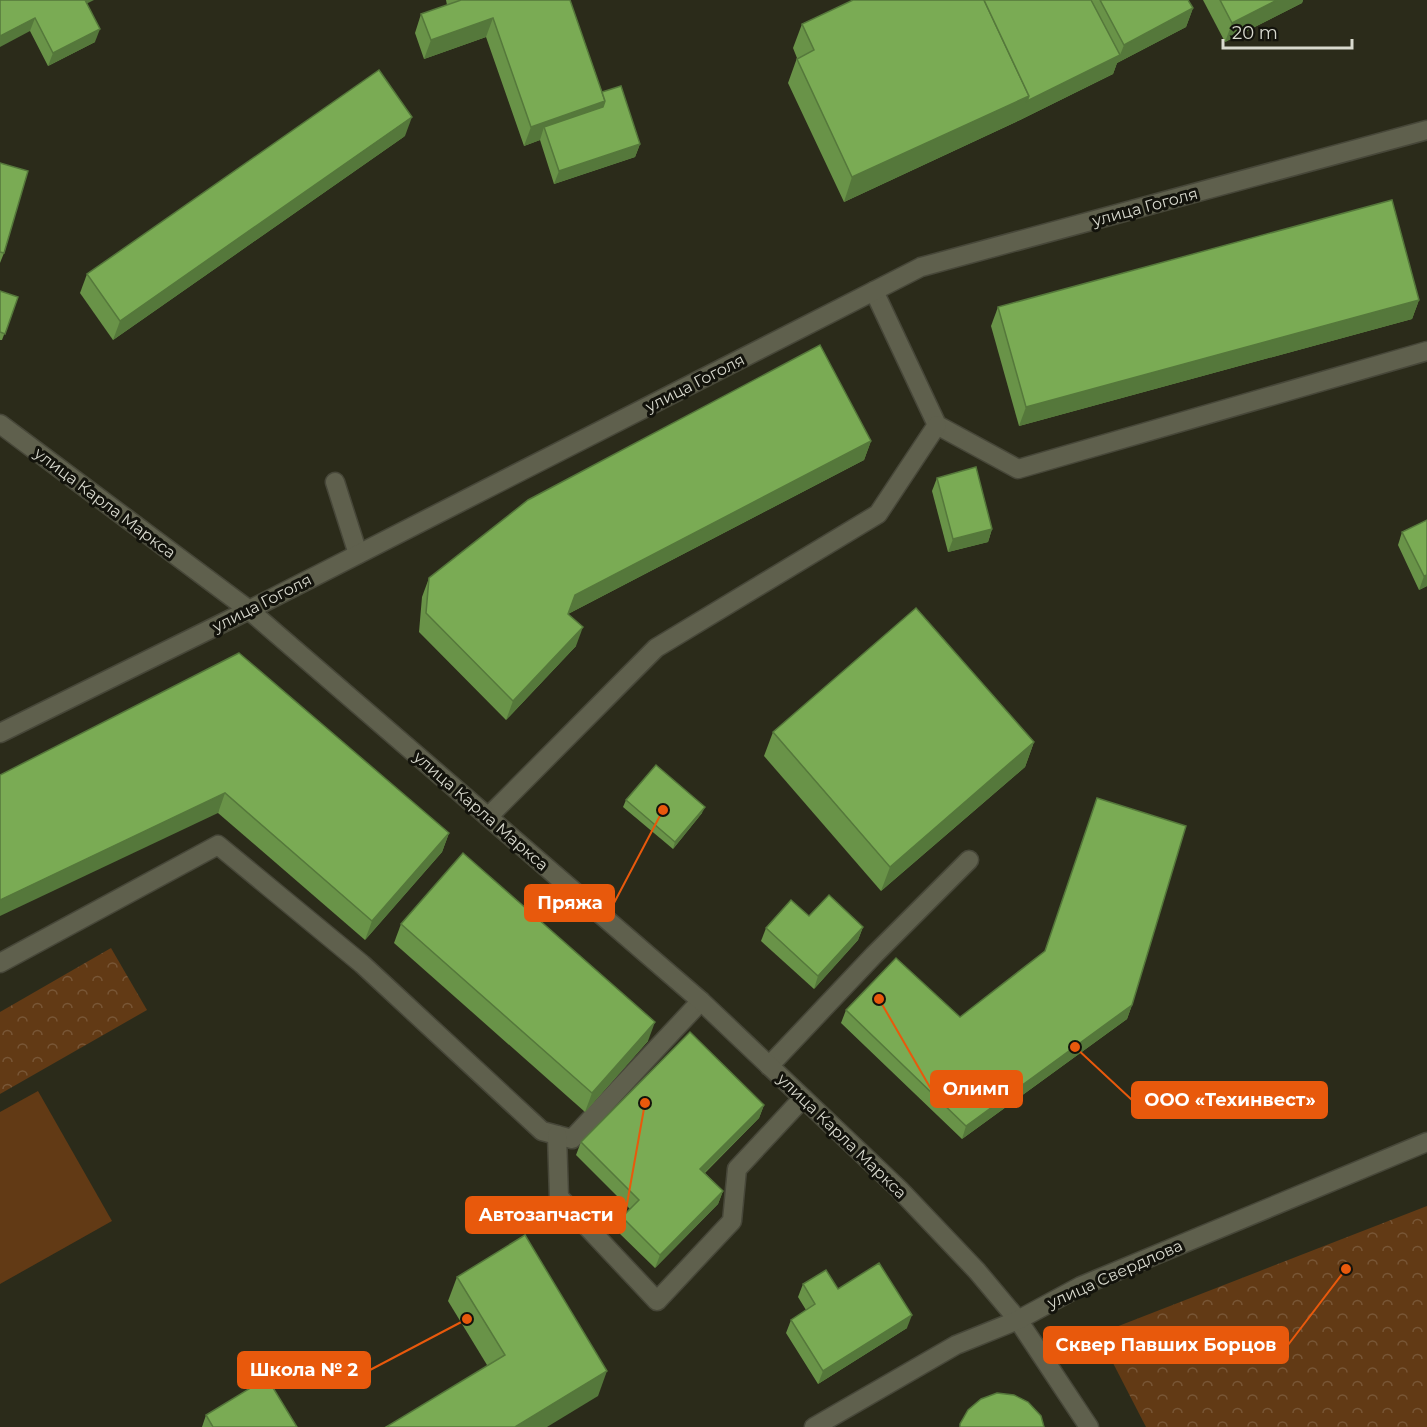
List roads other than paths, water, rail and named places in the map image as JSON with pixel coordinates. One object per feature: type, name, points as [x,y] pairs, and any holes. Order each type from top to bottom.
[{"type":"street","name":"улица Гоголя","points":[[0,733],[249,610],[921,267],[1427,130]]},
{"type":"street","points":[[874,291],[937,425],[1018,469],[1427,351]]},
{"type":"street","name":"улица Карла Маркса","points":[[0,424],[249,610],[701,1001],[899,1189],[977,1271],[1018,1320],[1089,1427]]},
{"type":"street","points":[[488,818],[656,648],[878,514],[937,425]]},
{"type":"street","points":[[335,482],[358,554]]},
{"type":"street","points":[[0,963],[218,845],[362,964],[542,1131],[572,1139],[701,1001]]},
{"type":"street","points":[[770,1066],[874,955],[969,860]]},
{"type":"street","points":[[557,1135],[559,1197],[657,1301],[732,1221],[737,1169],[803,1098]]},
{"type":"street","name":"улица Свердлова","points":[[814,1427],[956,1345],[1018,1320],[1081,1286],[1427,1142]]},
{"type":"place","name":"Пряжа","points":[[663,810]]},
{"type":"place","name":"Олимп","points":[[879,999]]},
{"type":"place","name":"ООО «Техинвест»","points":[[1075,1047]]},
{"type":"place","name":"Автозапчасти","points":[[645,1103]]},
{"type":"place","name":"Сквер Павших Борцов","points":[[1346,1269]]},
{"type":"place","name":"Школа № 2","points":[[467,1319]]}]
